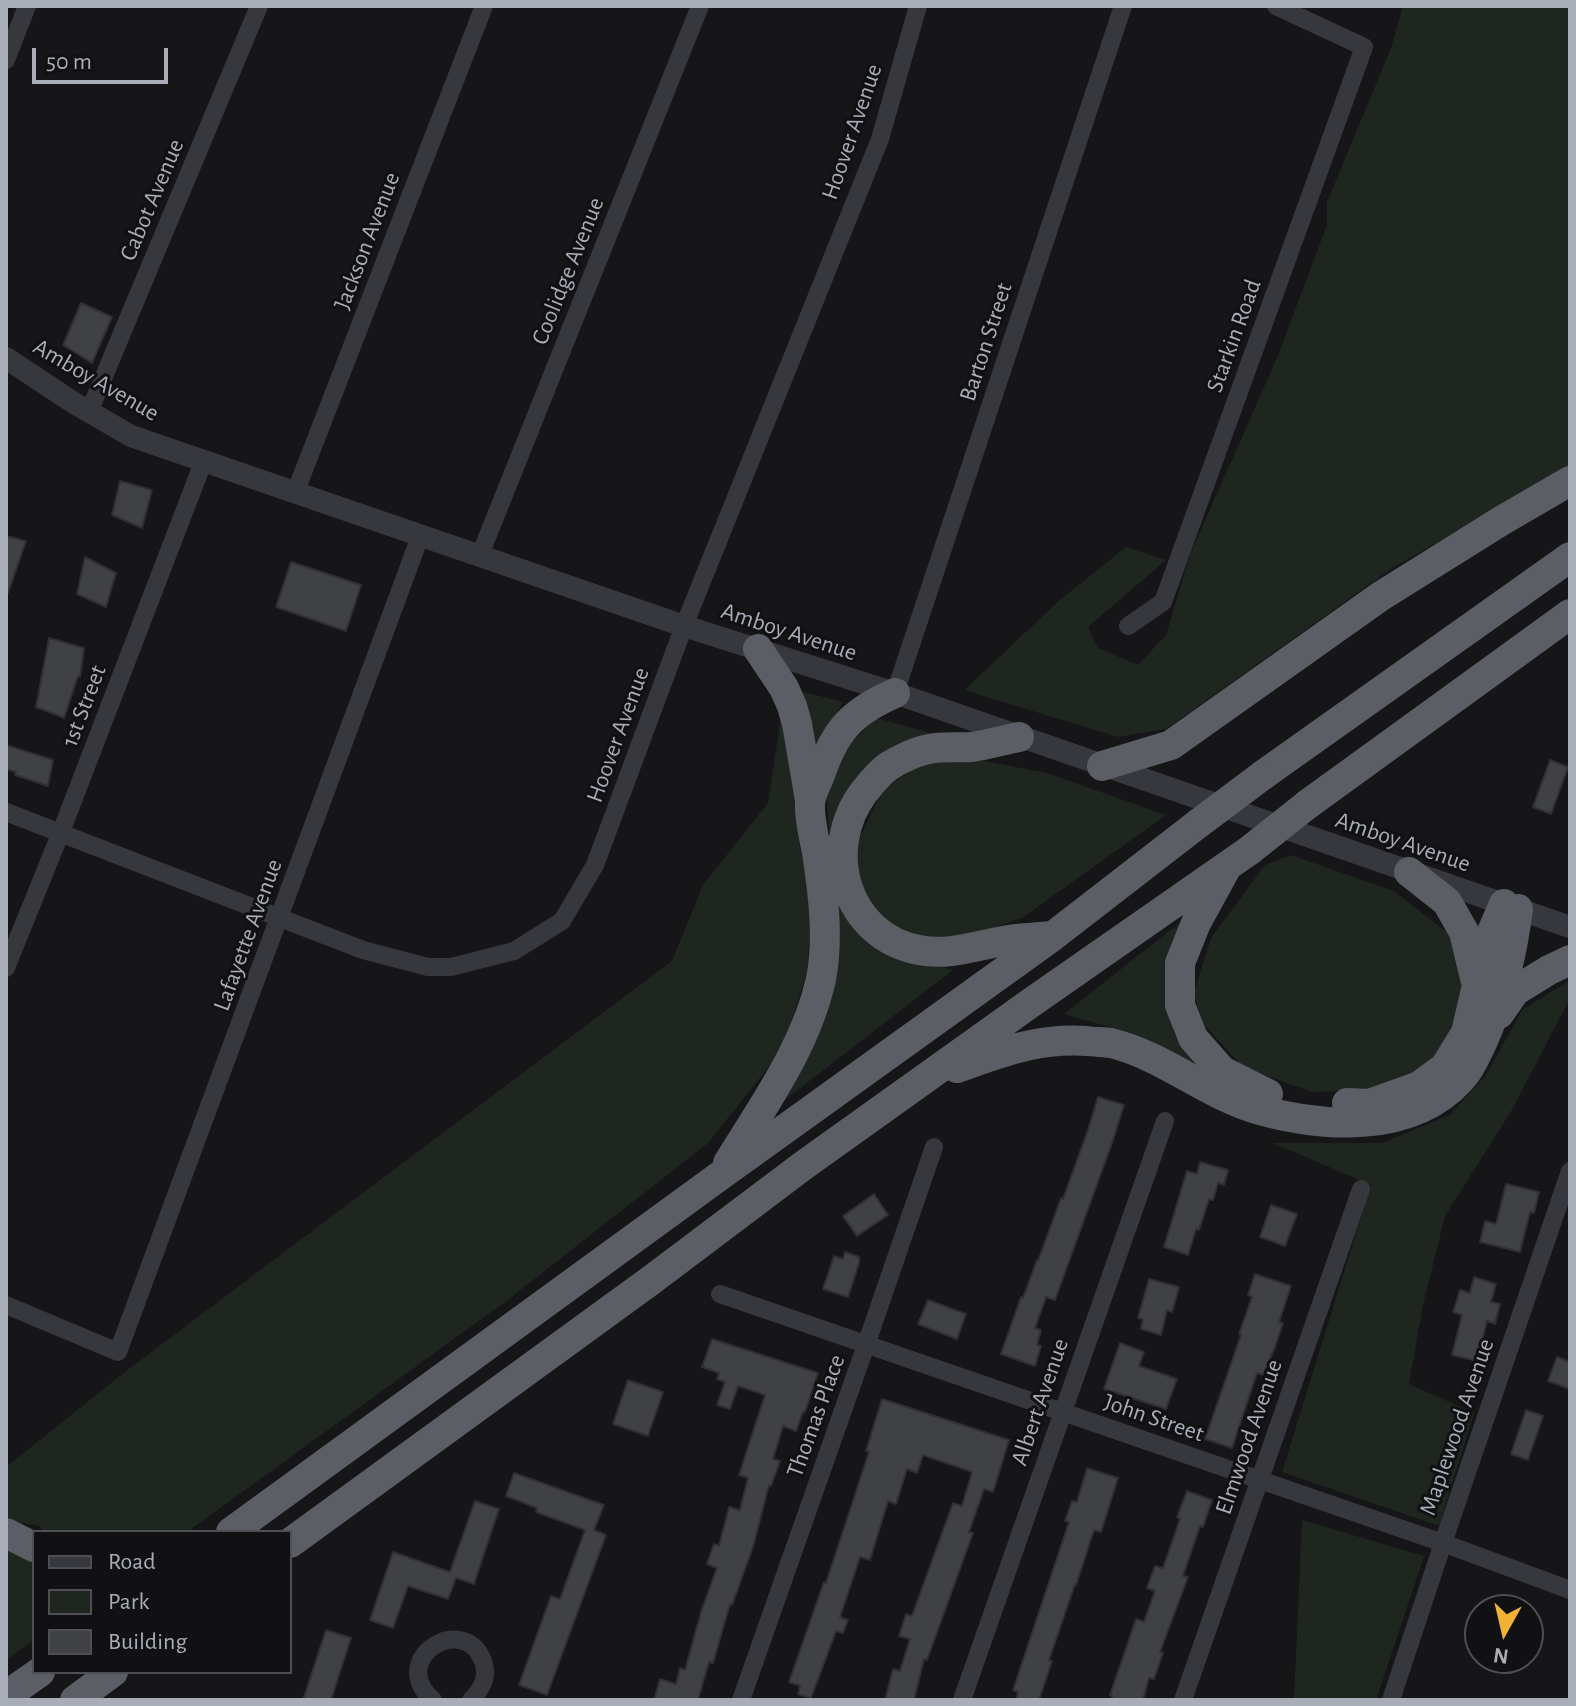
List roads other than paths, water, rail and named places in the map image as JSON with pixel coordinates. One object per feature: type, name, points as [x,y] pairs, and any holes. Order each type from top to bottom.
[{"type":"highway","points":[[1102,766],[1171,745],[1381,596],[1570,481]]},
{"type":"highway","points":[[234,1530],[1053,936],[1263,775],[1570,557]]},
{"type":"highway","points":[[292,1542],[804,1165],[1240,856],[1570,614]]},
{"type":"highway","points":[[721,1175],[786,1069],[803,1035],[821,976],[825,934],[822,887],[797,724],[784,688],[758,649]]},
{"type":"highway","points":[[810,803],[826,756],[847,723],[870,704],[895,693]]},
{"type":"highway","points":[[1019,737],[974,747],[928,749],[889,766],[858,800],[850,819],[844,839],[844,875],[860,915],[882,936],[920,951],[956,952],[1005,940],[1053,936]]},
{"type":"highway","points":[[1240,856],[1196,923],[1180,963],[1180,1005],[1193,1038],[1222,1071],[1266,1093],[1323,1102],[1369,1104],[1419,1086],[1445,1067],[1466,1033],[1486,946],[1511,907]]},
{"type":"highway","points":[[1409,872],[1447,902],[1464,932],[1477,990]]},
{"type":"highway","points":[[925,1079],[1019,1046],[1063,1040],[1109,1043],[1148,1056],[1214,1091],[1259,1110],[1354,1123],[1397,1118],[1429,1105],[1461,1080],[1476,1057],[1510,959],[1511,907]]},
{"type":"highway","points":[[1488,1029],[1515,991],[1570,960]]},
{"type":"highway","points":[[6,1533],[32,1546]]},
{"type":"highway","points":[[6,1696],[35,1674]]},
{"type":"highway","points":[[75,1700],[110,1674]]},
{"type":"street","points":[[6,60],[27,6]]},
{"type":"street","name":"Cabot Avenue","points":[[89,412],[259,6]]},
{"type":"street","name":"Jackson Avenue","points":[[295,493],[484,6]]},
{"type":"street","name":"Coolidge Avenue","points":[[480,555],[700,6]]},
{"type":"street","name":"Hoover Avenue","points":[[6,812],[363,950],[428,967],[451,967],[514,951],[562,921],[595,865],[684,626],[880,139],[918,6]]},
{"type":"street","name":"Barton Street","points":[[895,693],[1123,6]]},
{"type":"street","name":"Starkin Road","points":[[1128,626],[1163,602],[1364,47],[1276,6]]},
{"type":"street","name":"Amboy Avenue","points":[[7,364],[131,436],[684,626],[895,693],[1570,927]]},
{"type":"street","name":"1st Street","points":[[6,968],[204,460]]},
{"type":"street","name":"Lafayette Avenue","points":[[6,1305],[118,1352],[421,534]]},
{"type":"street","name":"Albert Avenue","points":[[962,1700],[1165,1121]]},
{"type":"street","name":"Thomas Place","points":[[741,1700],[934,1147]]},
{"type":"street","name":"Maplewood Avenue","points":[[1391,1700],[1570,1171]]},
{"type":"street","name":"Elmwood Avenue","points":[[1183,1700],[1361,1189]]},
{"type":"street","name":"John Street","points":[[720,1294],[1443,1543],[1570,1590]]},
{"type":"street","points":[[433,1700],[419,1681],[423,1656],[443,1640],[457,1640],[469,1644],[479,1653],[484,1664],[482,1687],[471,1700]]}]
